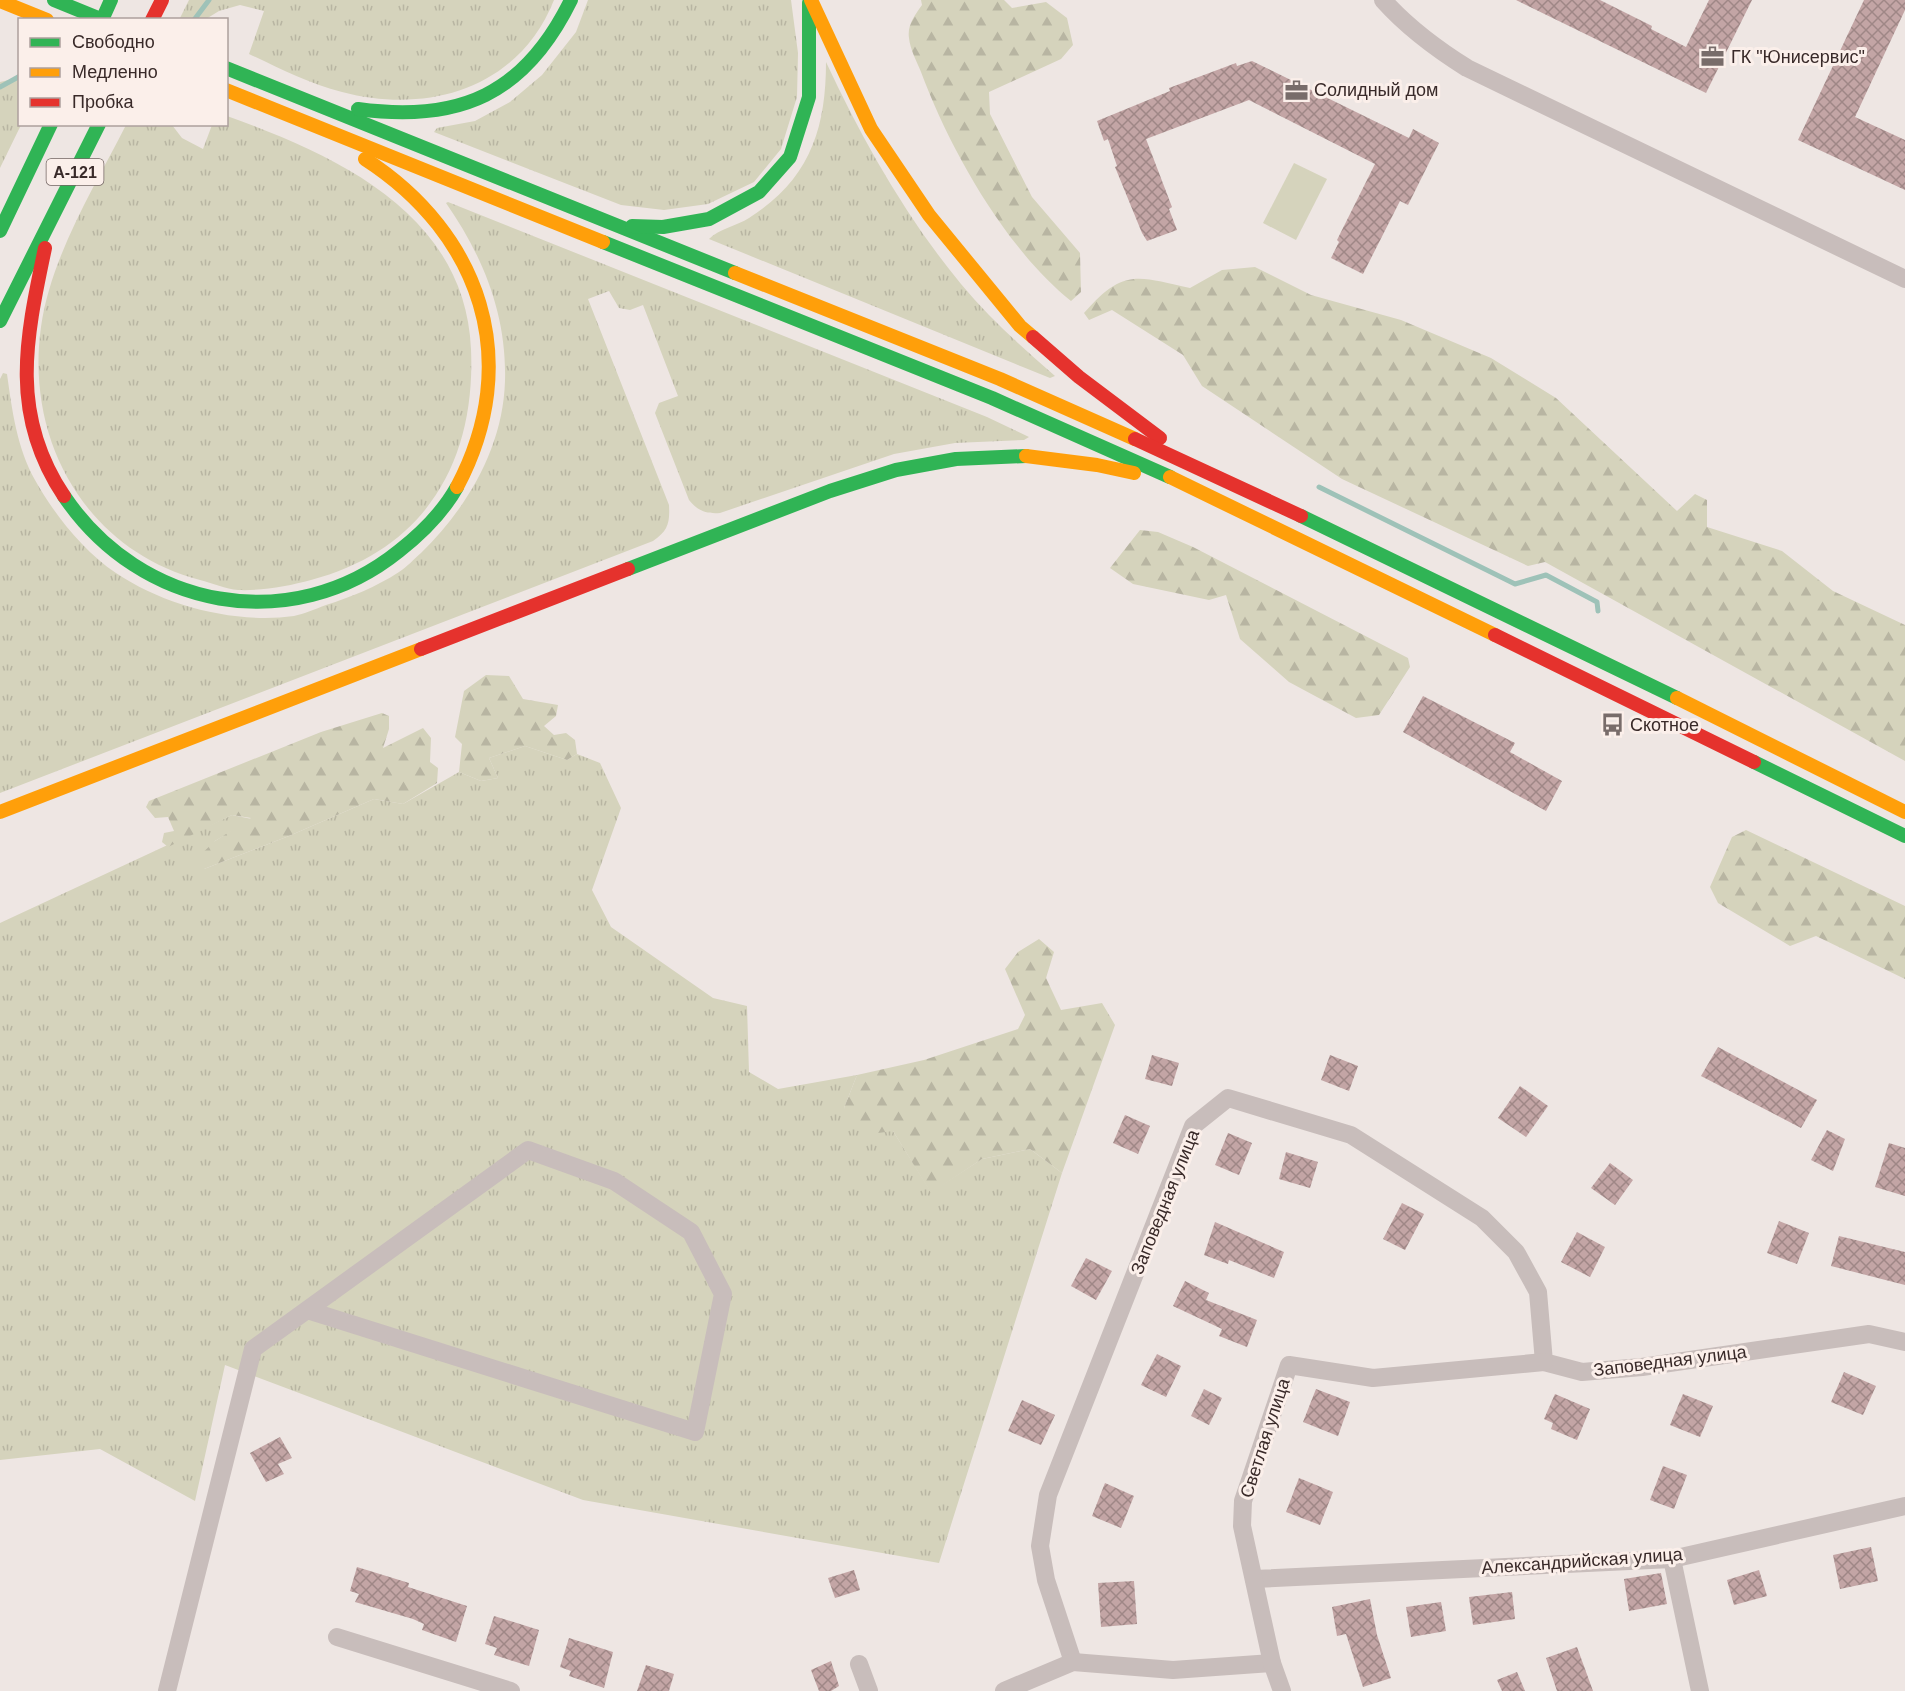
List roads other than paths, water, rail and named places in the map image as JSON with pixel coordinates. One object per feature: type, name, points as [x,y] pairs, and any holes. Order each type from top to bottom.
[{"type":"main road","points":[[54,0],[97,18]]},
{"type":"main road","points":[[103,18],[111,0]]},
{"type":"main road","points":[[153,18],[162,0]]},
{"type":"main road","points":[[294,95],[387,116],[440,112],[490,94],[530,66],[562,23],[571,0]]},
{"type":"main road","points":[[618,225],[663,226],[709,219],[759,192],[790,158],[809,97],[810,0]]},
{"type":"main road","points":[[810,0],[872,129],[929,214],[1020,326],[1079,377],[1196,465]]},
{"type":"main road","points":[[0,1],[42,18]]},
{"type":"main road","points":[[232,70],[1000,380],[1196,465],[1592,656],[1905,812]]},
{"type":"main road","points":[[228,91],[992,398],[1192,487],[1905,836]]},
{"type":"main road","points":[[51,220],[29,325],[25,373],[31,424],[48,471],[80,519],[124,560],[176,588],[237,602],[290,601],[347,584],[393,560],[431,524],[460,483],[480,432],[488,382],[485,326],[474,283],[457,248],[429,210],[394,176],[286,114]]},
{"type":"main road","name":"А-121","points":[[0,231],[50,126]]},
{"type":"main road","name":"А-121","points":[[0,321],[98,126]]},
{"type":"main road","points":[[0,215],[14,202]]},
{"type":"main road","points":[[0,812],[830,491],[896,471],[956,459],[1026,456],[1097,465],[1192,487]]},
{"type":"street","points":[[1383,0],[1434,48],[1482,75],[1905,279]]},
{"type":"street","name":"Заповедная улица","points":[[1073,1662],[1046,1580],[1040,1546],[1048,1495],[1193,1126],[1228,1098],[1351,1135],[1482,1218],[1516,1252],[1538,1292],[1544,1362],[1582,1372],[1642,1367],[1869,1334],[1905,1342]]},
{"type":"street","points":[[166,1691],[253,1349],[528,1150],[614,1181],[691,1232],[723,1294],[695,1432],[307,1310]]},
{"type":"street","name":"Светлая улица","points":[[1282,1691],[1272,1664],[1242,1526],[1243,1501],[1289,1365],[1373,1378],[1544,1362]]},
{"type":"street","name":"Александрийская улица","points":[[1254,1579],[1672,1559],[1905,1506]]},
{"type":"street","points":[[1672,1559],[1694,1689]]},
{"type":"street","points":[[337,1637],[511,1691]]},
{"type":"street","points":[[1004,1691],[1073,1662],[1173,1671],[1272,1664]]},
{"type":"street","points":[[860,1664],[869,1691]]},
{"type":"waterway","points":[[196,18],[209,0]]},
{"type":"waterway","points":[[0,87],[18,77]]},
{"type":"waterway","points":[[1319,487],[1515,584],[1546,575],[1597,602],[1598,611]]},
{"type":"place","name":"ГК \"Юнисервис\"","points":[[1713,57]]},
{"type":"place","name":"Солидный дом","points":[[1296,90]]},
{"type":"place","name":"Скотное","points":[[1612,725]]}]
